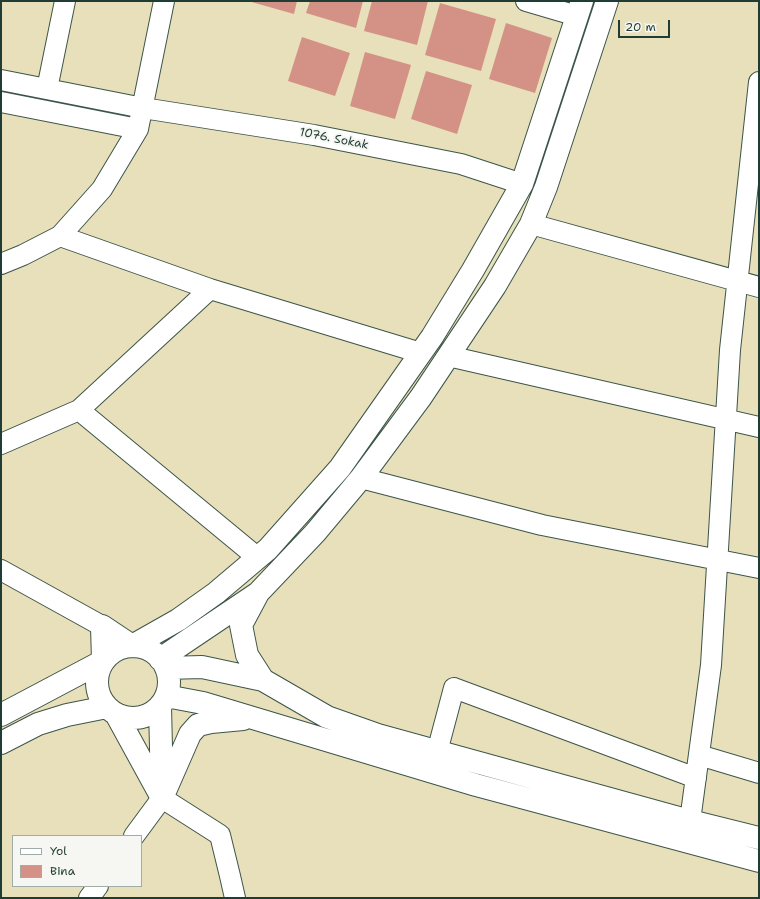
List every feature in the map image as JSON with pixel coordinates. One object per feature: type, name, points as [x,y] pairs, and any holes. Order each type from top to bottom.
[{"type":"main road","points":[[163,663],[258,593],[315,533],[361,478],[421,397],[495,286],[531,224],[546,187],[607,1]]},
{"type":"main road","points":[[132,646],[178,620],[216,593],[258,558],[268,549],[340,468],[432,337],[473,270],[522,184],[580,9]]},
{"type":"main road","points":[[258,593],[241,625],[247,655],[263,680]]},
{"type":"main road","points":[[102,626],[132,646]]},
{"type":"main road","points":[[102,626],[103,661],[98,672],[97,685],[100,697],[112,711],[162,798]]},
{"type":"main road","points":[[1,715],[103,661],[111,653],[121,648],[132,646],[143,647],[152,652],[163,663],[169,677],[169,687],[163,701],[151,714],[140,718],[128,718],[112,711],[67,714],[38,724],[1,743]]},
{"type":"main road","points":[[163,663],[202,667],[263,680],[326,717],[378,736],[690,821],[759,838]]},
{"type":"main road","points":[[163,701],[203,703],[476,785],[759,861]]},
{"type":"main road","points":[[162,798],[163,701]]},
{"type":"main road","points":[[162,798],[190,734],[198,725],[211,722],[252,718]]},
{"type":"street","points":[[47,89],[64,1]]},
{"type":"street","points":[[1,264],[23,255],[60,236],[102,189],[138,129],[164,1]]},
{"type":"street","points":[[526,1],[580,9]]},
{"type":"street","name":"1076. Sokak","points":[[1,80],[143,108],[329,138],[461,164],[522,184]]},
{"type":"street","points":[[690,821],[711,665],[730,350],[738,281],[754,184],[759,82]]},
{"type":"street","points":[[1,102],[138,129]]},
{"type":"street","points":[[531,224],[759,287]]},
{"type":"street","points":[[60,236],[210,289],[420,353]]},
{"type":"street","points":[[1,252],[23,255]]},
{"type":"street","points":[[1,444],[79,410],[210,289]]},
{"type":"street","points":[[448,356],[759,427]]},
{"type":"street","points":[[79,410],[258,558]]},
{"type":"street","points":[[361,478],[542,525],[759,568]]},
{"type":"street","points":[[1,570],[102,626]]},
{"type":"street","points":[[438,752],[454,688],[696,778]]},
{"type":"street","points":[[699,755],[759,773]]},
{"type":"street","points":[[135,835],[162,798],[220,835],[234,898]]},
{"type":"street","points":[[89,898],[97,887]]},
{"type":"building","points":[[248,1],[297,1],[294,14]]},
{"type":"building","points":[[310,1],[363,1],[356,28],[306,13]]},
{"type":"building","points":[[372,1],[428,1],[417,45],[364,31]]},
{"type":"building","points":[[440,3],[496,19],[481,71],[425,55]]},
{"type":"building","points":[[506,23],[552,38],[535,93],[489,79]]},
{"type":"building","points":[[302,37],[350,53],[335,96],[288,81]]},
{"type":"building","points":[[365,52],[411,65],[395,119],[350,106]]},
{"type":"building","points":[[426,71],[472,85],[457,134],[411,119]]}]
